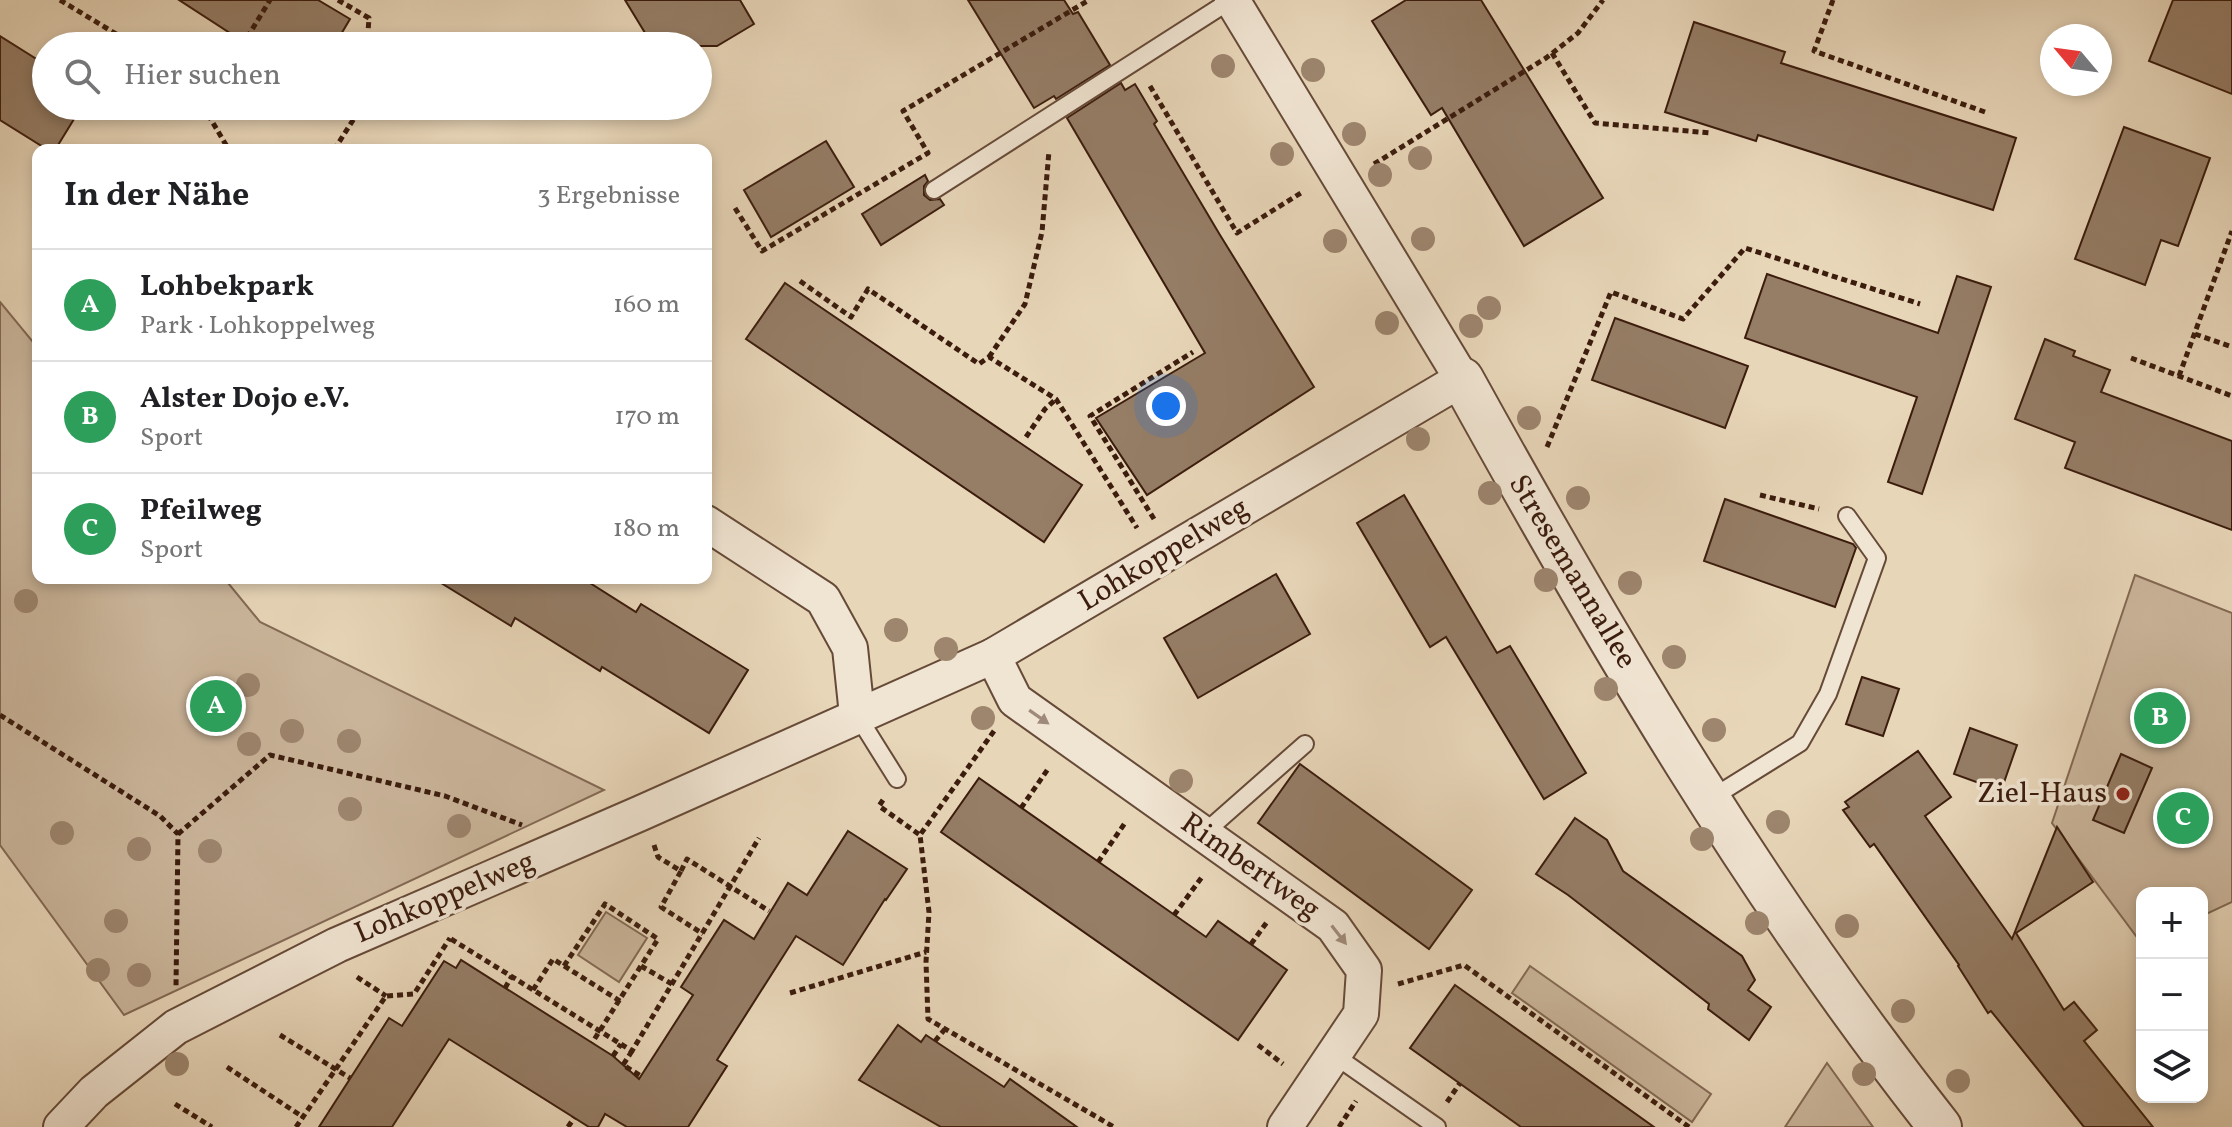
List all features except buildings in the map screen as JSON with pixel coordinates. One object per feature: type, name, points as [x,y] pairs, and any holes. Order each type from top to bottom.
[{"type":"street","name":"Stresemannallee","points":[[1232,0],[1462,379],[1516,478],[1707,800],[1835,989],[1940,1127]]},
{"type":"street","name":"Lohkoppelweg","points":[[61,1127],[94,1092],[176,1027],[337,945],[993,656],[1462,379]]},
{"type":"street","points":[[712,527],[823,599],[850,648],[857,715]]},
{"type":"street","name":"Rimbertweg","points":[[993,656],[1015,700],[1333,926],[1364,970],[1363,993]]},
{"type":"street","points":[[1285,1127],[1361,1014],[1363,993]]},
{"type":"lane","points":[[934,190],[1232,0]]},
{"type":"lane","points":[[1707,800],[1800,743],[1828,694],[1877,558],[1847,516]]},
{"type":"lane","points":[[857,715],[897,779]]},
{"type":"lane","points":[[1213,841],[1305,744]]},
{"type":"lane","points":[[1334,1055],[1437,1127]]},
{"type":"path","points":[[60,0],[113,32]]},
{"type":"path","points":[[251,32],[270,0]]},
{"type":"path","points":[[338,0],[369,18],[368,32]]},
{"type":"path","points":[[735,208],[762,251],[928,153],[903,111],[1089,0]]},
{"type":"path","points":[[1135,61],[1237,233],[1526,72],[1578,33],[1603,0]]},
{"type":"path","points":[[1833,0],[1814,51],[1985,112]]},
{"type":"path","points":[[1552,53],[1595,123],[1711,133]]},
{"type":"path","points":[[212,120],[226,144]]},
{"type":"path","points":[[338,144],[353,120]]},
{"type":"path","points":[[800,281],[851,317],[868,289],[979,364],[989,357],[1025,304],[1042,232],[1049,148],[1041,122]]},
{"type":"path","points":[[2179,376],[2232,231]]},
{"type":"path","points":[[1516,478],[1540,462],[1611,292],[1683,319],[1745,248],[1920,304]]},
{"type":"path","points":[[2195,334],[2232,347]]},
{"type":"path","points":[[1165,555],[1090,416],[1193,352]]},
{"type":"path","points":[[989,357],[1056,399],[1165,555]]},
{"type":"path","points":[[2131,358],[2232,396]]},
{"type":"path","points":[[1026,437],[1045,409],[1056,399]]},
{"type":"path","points":[[1760,495],[1847,516]]},
{"type":"path","points":[[1015,700],[920,835],[929,912],[926,952],[928,1019],[1110,1126]]},
{"type":"path","points":[[0,715],[160,816],[178,834],[176,1027]]},
{"type":"path","points":[[1021,808],[1070,739]]},
{"type":"path","points":[[178,834],[270,755],[445,796],[524,825],[556,850]]},
{"type":"path","points":[[1098,862],[1146,793]]},
{"type":"path","points":[[641,813],[658,857],[681,871]]},
{"type":"path","points":[[641,1076],[623,1065],[759,838]]},
{"type":"path","points":[[1174,915],[1213,841]]},
{"type":"path","points":[[703,934],[661,907],[687,859],[769,911]]},
{"type":"path","points":[[434,902],[451,939],[632,1051]]},
{"type":"path","points":[[564,966],[605,904],[658,939],[592,1043]]},
{"type":"path","points":[[296,1127],[386,996],[414,994],[451,939]]},
{"type":"path","points":[[790,993],[926,952]]},
{"type":"path","points":[[533,990],[553,959],[620,1001]]},
{"type":"path","points":[[1363,993],[1464,965],[1689,1127]]},
{"type":"path","points":[[641,966],[672,984]]},
{"type":"path","points":[[678,973],[687,978]]},
{"type":"path","points":[[505,988],[512,976]]},
{"type":"path","points":[[935,1041],[945,1029]]},
{"type":"path","points":[[280,1035],[350,1078]]},
{"type":"path","points":[[613,1056],[621,1044]]},
{"type":"path","points":[[227,1067],[303,1117]]},
{"type":"path","points":[[1019,1085],[1026,1076]]},
{"type":"path","points":[[1339,1127],[1359,1097]]},
{"type":"path","points":[[175,1104],[212,1127]]},
{"type":"path","points":[[568,1127],[574,1118]]},
{"type":"shaded area","points":[[0,302],[32,341],[32,584],[229,584],[260,622],[604,790],[124,1015],[0,845]]},
{"type":"shaded area","points":[[2135,575],[2232,613],[2232,902],[2208,913],[2208,887],[2136,887],[2136,936],[2052,823]]},
{"type":"shaded area","points":[[606,912],[647,938],[619,982],[578,955]]},
{"type":"shaded area","points":[[1530,966],[1711,1094],[1692,1122],[1512,993]]},
{"type":"shaded area","points":[[1827,1063],[1873,1127],[1785,1127]]},
{"type":"place","name":"Lohbekpark","points":[[216,706]]},
{"type":"place","name":"Alster Dojo e.V.","points":[[2160,718]]},
{"type":"place","name":"Ziel-Haus","points":[[2123,794]]},
{"type":"place","name":"Pfeilweg","points":[[2183,818]]}]
